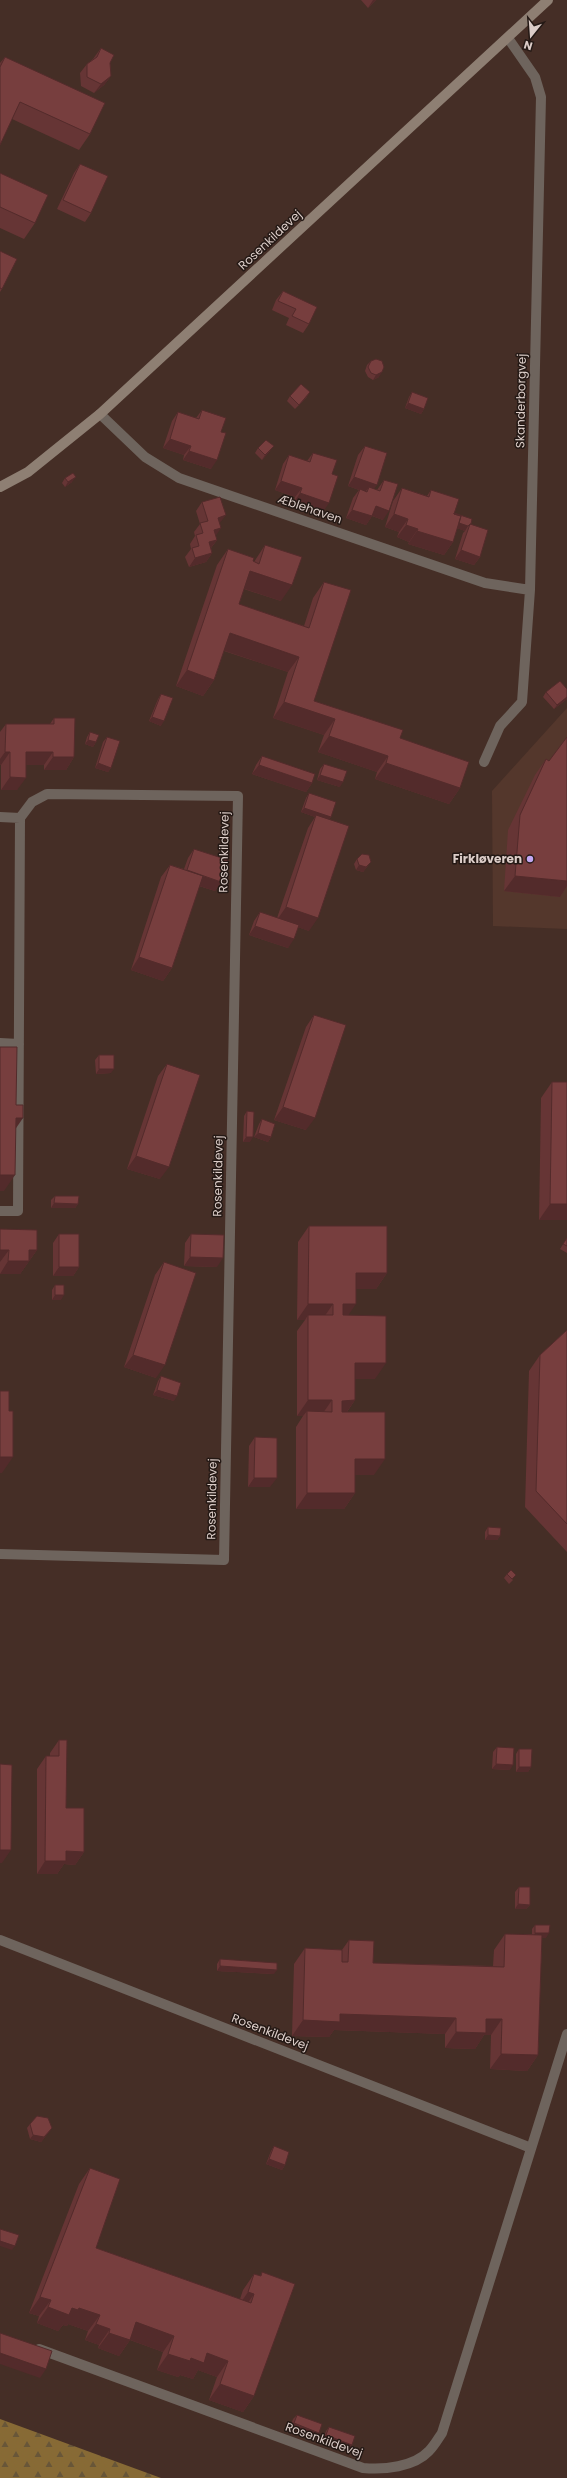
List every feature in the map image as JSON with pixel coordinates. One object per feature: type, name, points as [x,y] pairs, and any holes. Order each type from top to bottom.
[{"type":"street","name":"Rosenkildevej","points":[[0,487],[28,472],[100,414],[548,0]]},
{"type":"street","name":"Skanderborgvej","points":[[484,762],[500,726],[522,702],[530,590],[541,97],[535,77],[508,38]]},
{"type":"street","name":"Æblehaven","points":[[100,414],[145,457],[179,478],[485,583],[530,590]]},
{"type":"street","name":"Rosenkildevej","points":[[0,1554],[224,1560],[238,796],[47,794],[32,802],[20,818]]},
{"type":"street","points":[[0,817],[20,818],[18,1211],[0,1211]]},
{"type":"street","points":[[0,1044],[19,1044]]},
{"type":"street","name":"Rosenkildevej","points":[[0,1940],[530,2148]]},
{"type":"street","name":"Rosenkildevej","points":[[29,2345],[363,2468],[381,2470],[406,2464],[429,2452],[442,2433],[530,2148],[567,2034]]},
{"type":"shaded area","name":"Firkløveren","points":[[567,708],[567,929],[493,926],[492,791]]},
{"type":"green space","points":[[0,2419],[161,2478],[0,2478]]},
{"type":"building","points":[[101,48],[114,55],[110,63],[111,76],[101,84],[87,77],[87,64],[97,57]]},
{"type":"building","points":[[5,57],[105,103],[90,134],[20,102],[0,145],[0,67]]},
{"type":"building","points":[[80,164],[108,176],[91,213],[63,200]]},
{"type":"building","points":[[0,173],[48,195],[35,223],[0,207]]},
{"type":"building","points":[[0,251],[17,259],[2,289],[0,288]]},
{"type":"building","points":[[283,291],[317,307],[309,324],[292,316],[296,309],[278,301]]},
{"type":"building","points":[[376,359],[382,361],[384,367],[382,372],[376,375],[371,373],[368,367],[371,361]]},
{"type":"building","points":[[301,384],[310,392],[299,405],[290,396]]},
{"type":"building","points":[[412,392],[428,398],[424,409],[408,403]]},
{"type":"building","points":[[202,410],[226,418],[221,432],[226,433],[217,460],[189,451],[191,446],[170,439],[178,412],[199,419]]},
{"type":"building","points":[[266,440],[274,446],[265,455],[258,448]]},
{"type":"building","points":[[365,446],[387,453],[377,485],[354,477]]},
{"type":"building","points":[[313,453],[337,460],[332,474],[338,476],[329,503],[300,493],[302,488],[281,481],[289,455],[310,462]]},
{"type":"building","points":[[73,473],[76,477],[68,482],[65,478]]},
{"type":"building","points":[[384,480],[398,484],[389,511],[376,506],[372,516],[352,510],[360,489],[367,492],[369,487],[380,491]]},
{"type":"building","points":[[402,488],[429,497],[431,490],[459,499],[454,514],[461,516],[453,542],[417,531],[418,529],[406,525],[408,519],[394,514]]},
{"type":"building","points":[[220,497],[226,515],[218,518],[221,528],[214,530],[217,540],[209,542],[212,553],[195,558],[192,548],[199,546],[196,535],[203,533],[200,523],[208,521],[202,502]]},
{"type":"building","points":[[454,513],[472,519],[471,524],[468,526],[459,523],[461,516]]},
{"type":"building","points":[[470,524],[488,530],[480,557],[461,550]]},
{"type":"building","points":[[265,545],[302,557],[292,585],[250,571],[239,604],[309,628],[324,582],[351,590],[314,701],[403,730],[400,738],[469,762],[460,788],[386,763],[388,756],[329,736],[335,719],[284,702],[299,657],[230,633],[214,680],[187,670],[228,549],[254,558],[253,561],[259,564]]},
{"type":"building","points":[[560,681],[567,689],[567,697],[557,705],[546,692]]},
{"type":"building","points":[[161,694],[173,698],[164,721],[152,717]]},
{"type":"building","points":[[54,718],[75,718],[74,757],[53,757],[53,752],[26,752],[26,778],[10,777],[10,752],[5,752],[6,724],[54,724]]},
{"type":"building","points":[[90,732],[99,735],[96,742],[88,740]]},
{"type":"building","points":[[107,737],[120,741],[111,768],[98,763]]},
{"type":"building","points":[[567,737],[567,881],[515,876],[520,815],[546,759],[549,761]]},
{"type":"building","points":[[262,756],[315,774],[312,783],[259,765]]},
{"type":"building","points":[[324,764],[347,771],[343,782],[320,775]]},
{"type":"building","points":[[309,793],[336,802],[331,817],[304,808]]},
{"type":"building","points":[[316,815],[349,826],[318,918],[286,907]]},
{"type":"building","points":[[194,849],[228,860],[221,882],[187,870]]},
{"type":"building","points":[[362,854],[369,855],[371,862],[366,867],[359,865],[357,859]]},
{"type":"building","points":[[170,865],[203,876],[172,968],[139,957]]},
{"type":"building","points":[[260,912],[299,925],[294,939],[255,926]]},
{"type":"building","points":[[314,1015],[346,1025],[315,1118],[283,1107]]},
{"type":"building","points":[[0,1047],[17,1047],[16,1105],[23,1105],[23,1118],[16,1118],[15,1175],[0,1175]]},
{"type":"building","points":[[99,1055],[114,1055],[114,1069],[99,1069]]},
{"type":"building","points":[[167,1064],[200,1075],[169,1167],[136,1156]]},
{"type":"building","points":[[552,1082],[567,1082],[567,1204],[550,1204]]},
{"type":"building","points":[[247,1111],[254,1112],[253,1137],[246,1137]]},
{"type":"building","points":[[262,1119],[275,1124],[271,1137],[258,1133]]},
{"type":"building","points":[[55,1196],[79,1196],[78,1204],[54,1203]]},
{"type":"building","points":[[309,1226],[387,1226],[387,1273],[356,1273],[356,1304],[343,1304],[343,1315],[386,1316],[386,1363],[355,1363],[355,1400],[342,1401],[342,1412],[385,1412],[385,1459],[355,1459],[355,1493],[307,1493],[307,1411],[332,1412],[332,1400],[308,1400],[308,1315],[333,1315],[333,1304],[308,1304]]},
{"type":"building","points":[[0,1229],[37,1230],[37,1250],[29,1250],[29,1261],[8,1261],[9,1250],[0,1250]]},
{"type":"building","points":[[59,1234],[79,1234],[79,1267],[59,1267]]},
{"type":"building","points":[[191,1234],[224,1235],[223,1258],[190,1257]]},
{"type":"building","points":[[567,1238],[567,1246],[563,1244]]},
{"type":"building","points":[[164,1262],[196,1273],[165,1365],[133,1355]]},
{"type":"building","points":[[55,1285],[64,1285],[64,1295],[55,1295]]},
{"type":"building","points":[[567,1330],[567,1524],[536,1491],[540,1355]]},
{"type":"building","points":[[161,1376],[181,1383],[177,1396],[157,1390]]},
{"type":"building","points":[[0,1391],[9,1391],[9,1411],[13,1411],[13,1457],[0,1457]]},
{"type":"building","points":[[255,1437],[277,1438],[277,1478],[254,1478]]},
{"type":"building","points":[[488,1527],[501,1528],[500,1536],[488,1535]]},
{"type":"building","points":[[511,1570],[516,1575],[512,1579],[507,1574]]},
{"type":"building","points":[[59,1740],[67,1740],[66,1808],[84,1808],[84,1852],[66,1851],[66,1861],[45,1861],[46,1756],[59,1756]]},
{"type":"building","points":[[497,1747],[514,1748],[513,1765],[496,1764]]},
{"type":"building","points":[[519,1749],[532,1749],[531,1767],[519,1767]]},
{"type":"building","points":[[0,1764],[12,1765],[11,1850],[0,1850]]},
{"type":"building","points":[[519,1887],[530,1887],[530,1905],[518,1904]]},
{"type":"building","points":[[535,1925],[550,1925],[549,1933],[535,1933]]},
{"type":"building","points":[[505,1934],[542,1935],[538,2055],[501,2054],[502,2019],[486,2019],[486,2033],[456,2032],[456,2018],[340,2014],[340,2022],[303,2020],[305,1948],[342,1950],[342,1962],[348,1962],[349,1940],[374,1941],[373,1963],[504,1967]]},
{"type":"building","points":[[220,1959],[277,1963],[277,1970],[220,1966]]},
{"type":"building","points":[[37,2116],[48,2118],[52,2128],[44,2137],[33,2135],[30,2124]]},
{"type":"building","points":[[274,2146],[289,2152],[285,2165],[269,2159]]},
{"type":"building","points":[[90,2168],[120,2179],[96,2248],[251,2303],[254,2294],[248,2292],[254,2274],[261,2276],[262,2272],[295,2284],[254,2396],[220,2384],[228,2361],[207,2353],[204,2363],[191,2358],[190,2361],[168,2354],[174,2336],[136,2322],[130,2340],[109,2333],[110,2329],[96,2324],[100,2315],[79,2308],[78,2310],[72,2308],[69,2315],[48,2307],[51,2300],[40,2297]]},
{"type":"building","points":[[0,2229],[19,2235],[15,2246],[0,2241]]},
{"type":"building","points":[[0,2333],[52,2351],[46,2369],[0,2353]]},
{"type":"building","points":[[297,2415],[322,2424],[319,2433],[294,2423]]},
{"type":"building","points":[[329,2427],[355,2436],[352,2445],[326,2435]]},
{"type":"place","name":"Firkløveren","points":[[530,859]]}]
